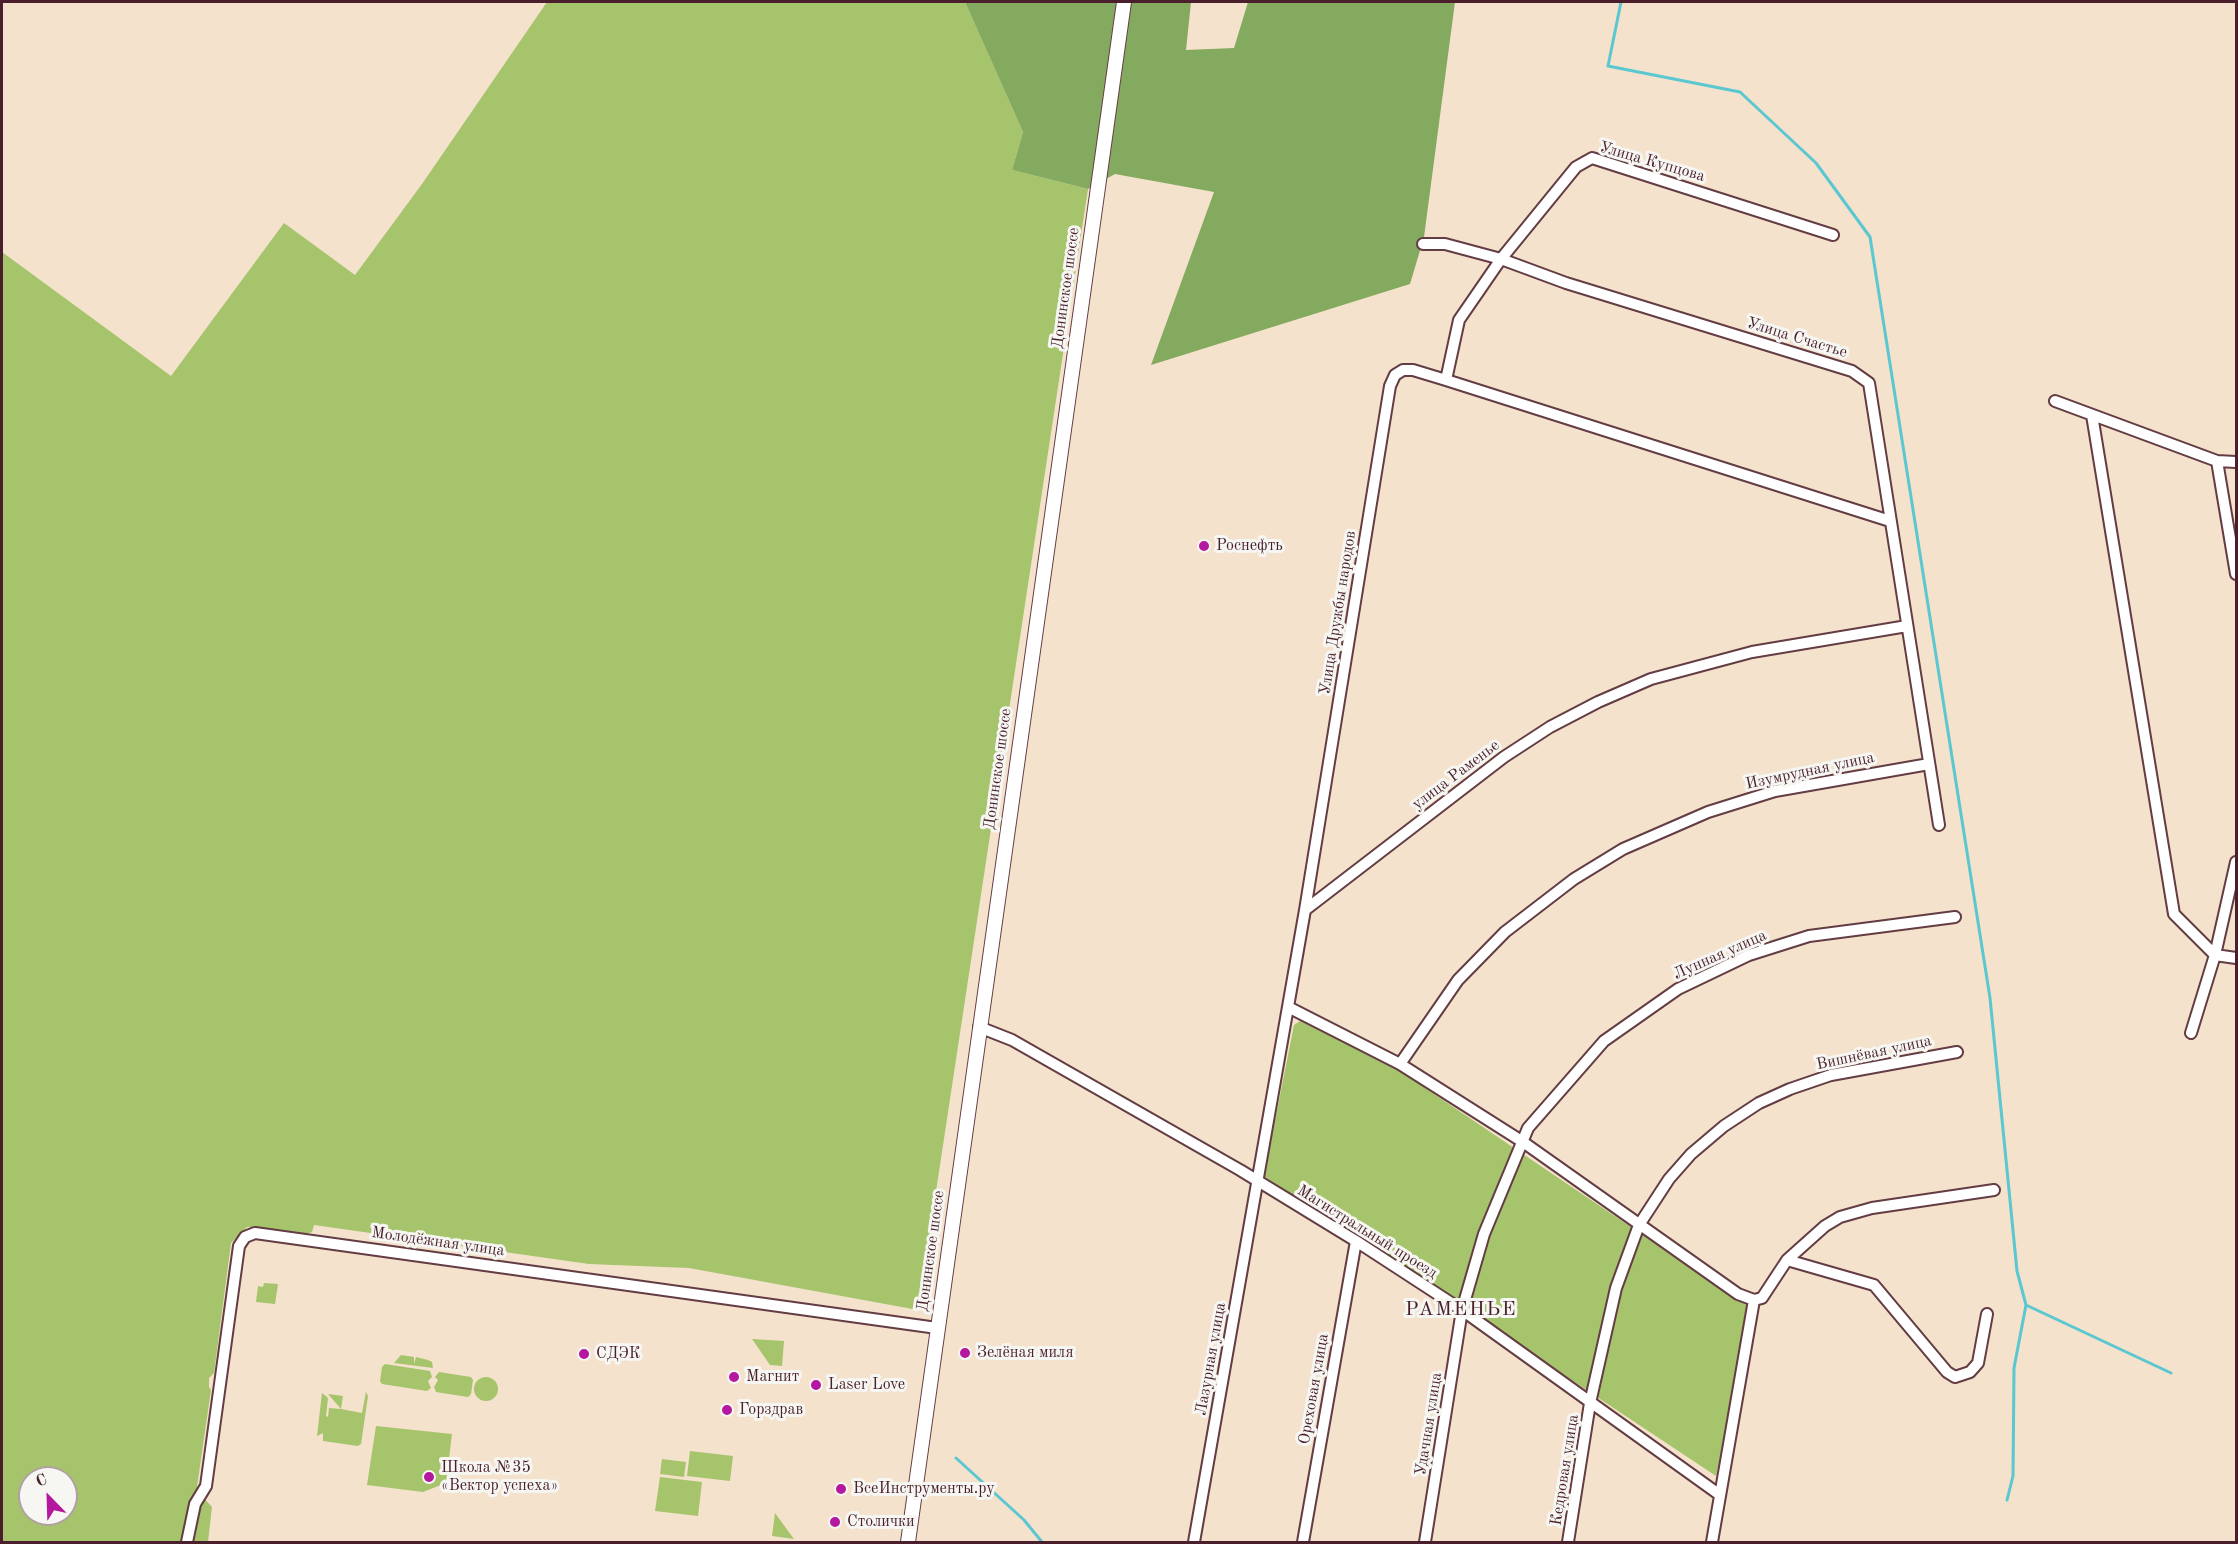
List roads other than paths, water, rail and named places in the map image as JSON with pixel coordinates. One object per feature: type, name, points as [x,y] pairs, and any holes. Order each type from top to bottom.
[{"type":"main road","name":"Донинское шоссе","points":[[908,1542],[1124,2]]},
{"type":"street","name":"Улица Купцова","points":[[1502,259],[1576,167],[1592,158],[1833,235]]},
{"type":"street","name":"Улица Счастье","points":[[1423,244],[1445,244],[1502,259],[1566,283],[1852,371],[1869,383],[1939,825]]},
{"type":"street","points":[[1446,380],[1459,320],[1502,259]]},
{"type":"street","name":"Улица Дружбы народов","points":[[1305,910],[1390,386],[1395,375],[1403,370],[1446,380],[1890,521]]},
{"type":"street","points":[[2055,401],[2217,461],[2236,462]]},
{"type":"street","points":[[2092,415],[2174,914],[2215,955],[2236,958]]},
{"type":"street","points":[[2217,461],[2236,574]]},
{"type":"street","name":"улица Раменье","points":[[1305,910],[1504,757],[1550,727],[1598,702],[1651,680],[1752,652],[1907,626]]},
{"type":"street","name":"Изумрудная улица","points":[[1400,1064],[1458,980],[1505,932],[1574,879],[1623,849],[1708,812],[1775,791],[1929,765]]},
{"type":"street","points":[[2192,1033],[2215,955],[2236,862]]},
{"type":"street","points":[[1258,1181],[1290,1008],[1305,910]]},
{"type":"street","name":"Лунная улица","points":[[1462,1310],[1484,1234],[1528,1128],[1604,1041],[1678,989],[1749,955],[1809,936],[1954,916]]},
{"type":"street","points":[[1290,1008],[1400,1064],[1523,1142],[1738,1294],[1754,1300],[1762,1298],[1787,1260],[1826,1226],[1852,1213],[1994,1190]]},
{"type":"street","name":"Магистральный проезд","points":[[979,1028],[1012,1040],[1258,1181],[1356,1241],[1462,1310],[1719,1495]]},
{"type":"street","name":"Вишнёвая улица","points":[[1590,1403],[1616,1288],[1639,1225],[1669,1179],[1691,1154],[1724,1126],[1759,1103],[1831,1075],[1957,1052]]},
{"type":"street","name":"Лазурная улица","points":[[1194,1542],[1258,1181]]},
{"type":"street","name":"Молодёжная улица","points":[[187,1542],[195,1504],[206,1486],[239,1246],[245,1237],[255,1233],[938,1328]]},
{"type":"street","name":"Ореховая улица","points":[[1303,1542],[1356,1241]]},
{"type":"street","points":[[1787,1260],[1874,1285],[1947,1372],[1955,1377],[1970,1372],[1978,1363],[1987,1314]]},
{"type":"street","points":[[1712,1542],[1754,1300]]},
{"type":"street","name":"Удачная улица","points":[[1425,1542],[1462,1310]]},
{"type":"street","name":"Кедровая улица","points":[[1568,1542],[1590,1403]]},
{"type":"waterway","points":[[1621,2],[1608,66],[1740,92],[1816,163],[1870,237],[1990,998],[2017,1271],[2026,1305],[2171,1373]]},
{"type":"waterway","points":[[2007,1500],[2013,1476],[2014,1368],[2026,1305]]},
{"type":"waterway","points":[[956,1458],[1024,1520],[1042,1542]]},
{"type":"place","name":"Роснефть","points":[[1204,546]]},
{"type":"place","name":"Зелёная миля","points":[[965,1353]]},
{"type":"place","name":"СДЭК","points":[[584,1354]]},
{"type":"place","name":"Магнит","points":[[734,1377]]},
{"type":"place","name":"Laser Love","points":[[816,1385]]},
{"type":"place","name":"Горздрав","points":[[727,1410]]},
{"type":"place","name":"Школа №35 «Вектор успеха»","points":[[429,1477]]},
{"type":"place","name":"ВсеИнструменты.ру","points":[[841,1489]]},
{"type":"place","name":"Столички","points":[[835,1522]]},
{"type":"district","name":"РАМЕНЬЕ","points":[[1461,1310]]}]
